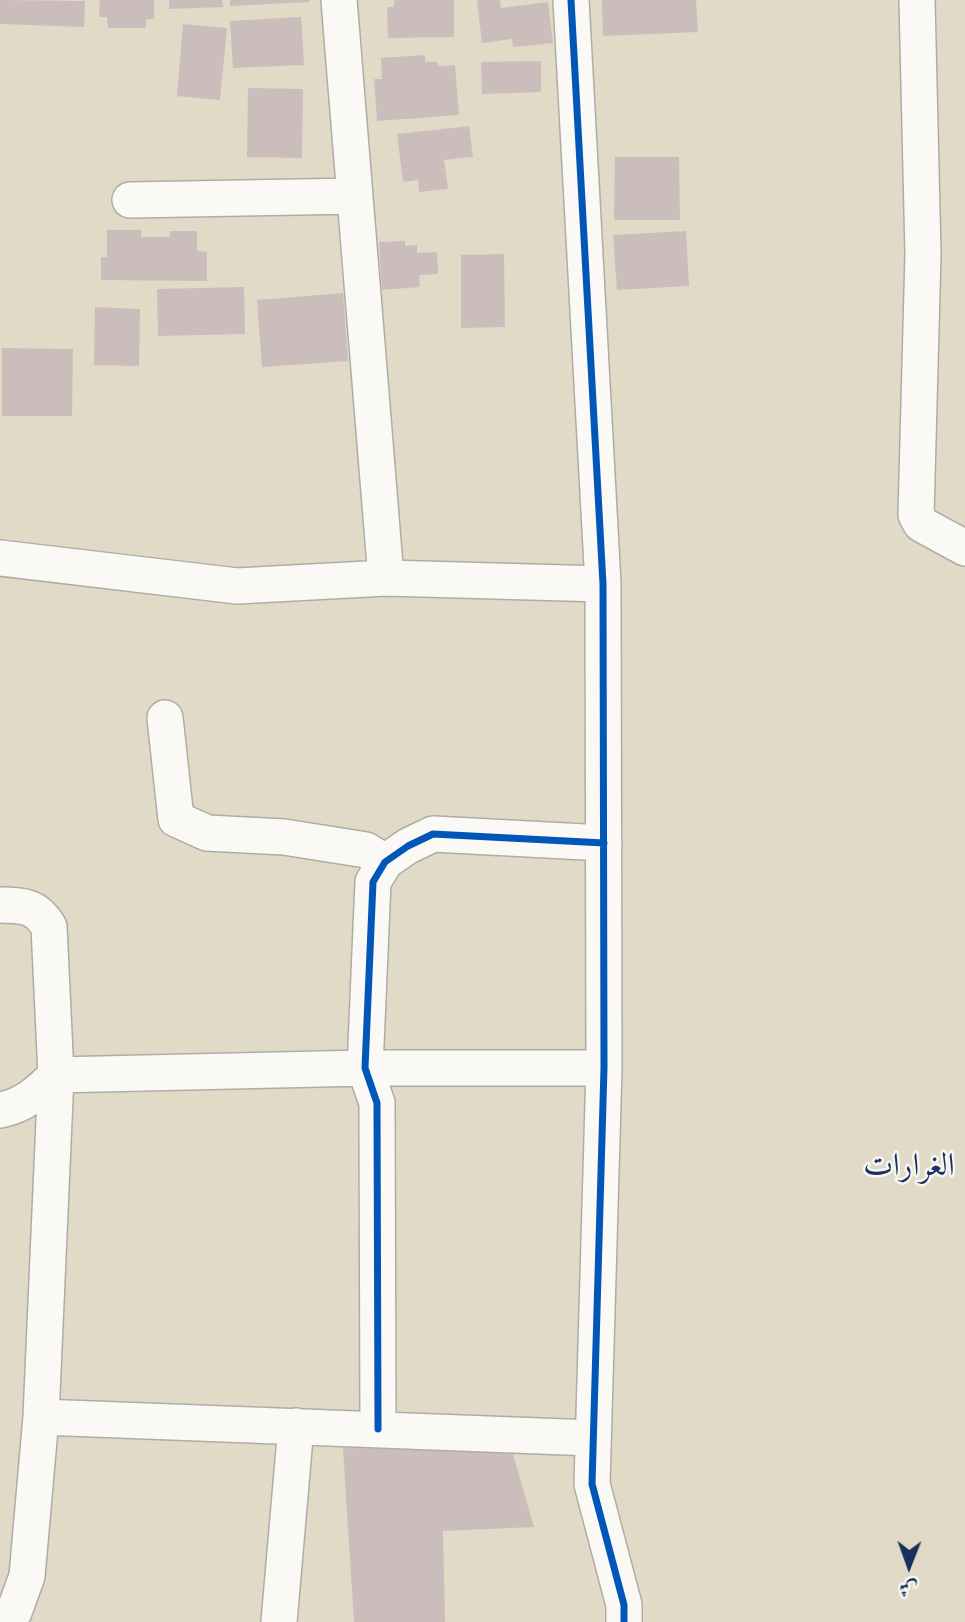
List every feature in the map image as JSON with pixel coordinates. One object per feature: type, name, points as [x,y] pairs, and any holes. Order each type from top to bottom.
[{"type":"street","points":[[339,0],[386,578]]},
{"type":"street","points":[[571,0],[603,584],[604,1068],[592,1484],[624,1605],[624,1622]]},
{"type":"street","points":[[917,0],[923,254],[916,515],[921,524],[965,548]]},
{"type":"street","points":[[130,200],[355,196]]},
{"type":"street","points":[[0,558],[237,586],[386,578],[603,584]]},
{"type":"street","points":[[166,718],[176,819],[207,833],[284,836],[366,850],[386,862]]},
{"type":"street","points":[[378,1429],[377,1103],[365,1068],[373,882],[386,862],[408,846],[433,834],[604,844]]},
{"type":"street","points":[[0,905],[33,908],[42,915],[49,927],[57,1075],[41,1417],[27,1576],[14,1612],[0,1617]]},
{"type":"street","points":[[0,1110],[9,1109],[34,1097],[57,1075],[365,1068],[604,1068]]},
{"type":"street","points":[[41,1417],[592,1437]]},
{"type":"street","points":[[279,1622],[296,1426]]},
{"type":"building","points":[[0,0],[85,1],[84,27],[0,24]]},
{"type":"building","points":[[100,0],[154,0],[154,19],[146,19],[146,28],[108,28],[107,17],[99,17]]},
{"type":"building","points":[[169,0],[222,0],[223,7],[169,9]]},
{"type":"building","points":[[230,0],[309,0],[309,2],[230,6]]},
{"type":"building","points":[[394,0],[454,0],[454,37],[388,38],[387,7],[394,7]]},
{"type":"building","points":[[477,0],[500,0],[501,8],[548,2],[553,43],[513,47],[512,39],[482,43]]},
{"type":"building","points":[[602,0],[696,0],[698,32],[603,36]]},
{"type":"building","points":[[301,17],[304,65],[233,68],[230,21]]},
{"type":"building","points":[[183,24],[227,28],[220,100],[177,96]]},
{"type":"building","points":[[425,55],[425,62],[437,62],[438,66],[455,65],[459,115],[377,121],[374,79],[382,79],[381,58]]},
{"type":"building","points":[[541,61],[541,92],[482,94],[481,62]]},
{"type":"building","points":[[248,88],[303,89],[302,158],[247,157]]},
{"type":"building","points":[[469,126],[473,157],[444,160],[448,189],[419,192],[418,180],[403,182],[397,134]]},
{"type":"building","points":[[615,157],[679,157],[680,220],[614,220]]},
{"type":"building","points":[[107,230],[141,230],[141,237],[170,237],[170,231],[197,231],[197,251],[207,252],[207,281],[101,280],[101,257],[107,257]]},
{"type":"building","points":[[686,231],[689,286],[617,290],[613,235]]},
{"type":"building","points":[[405,241],[405,246],[417,245],[417,253],[437,252],[438,274],[419,275],[420,287],[382,290],[379,242]]},
{"type":"building","points":[[504,254],[505,327],[461,328],[461,255]]},
{"type":"building","points":[[244,287],[245,334],[158,336],[157,289]]},
{"type":"building","points":[[343,293],[348,361],[262,367],[257,300]]},
{"type":"building","points":[[95,307],[140,309],[139,366],[94,365]]},
{"type":"building","points":[[2,348],[73,349],[72,416],[2,416]]},
{"type":"building","points":[[343,1448],[512,1451],[534,1527],[443,1531],[445,1622],[354,1622]]},
{"type":"cycle path","points":[[571,0],[603,584],[604,1068],[592,1484],[624,1605],[624,1622]]},
{"type":"cycle path","points":[[378,1429],[377,1103],[365,1068],[373,882],[385,862],[408,846],[433,834],[604,843]]},
{"type":"district","name":"الغرارات","points":[[909,1167]]}]
